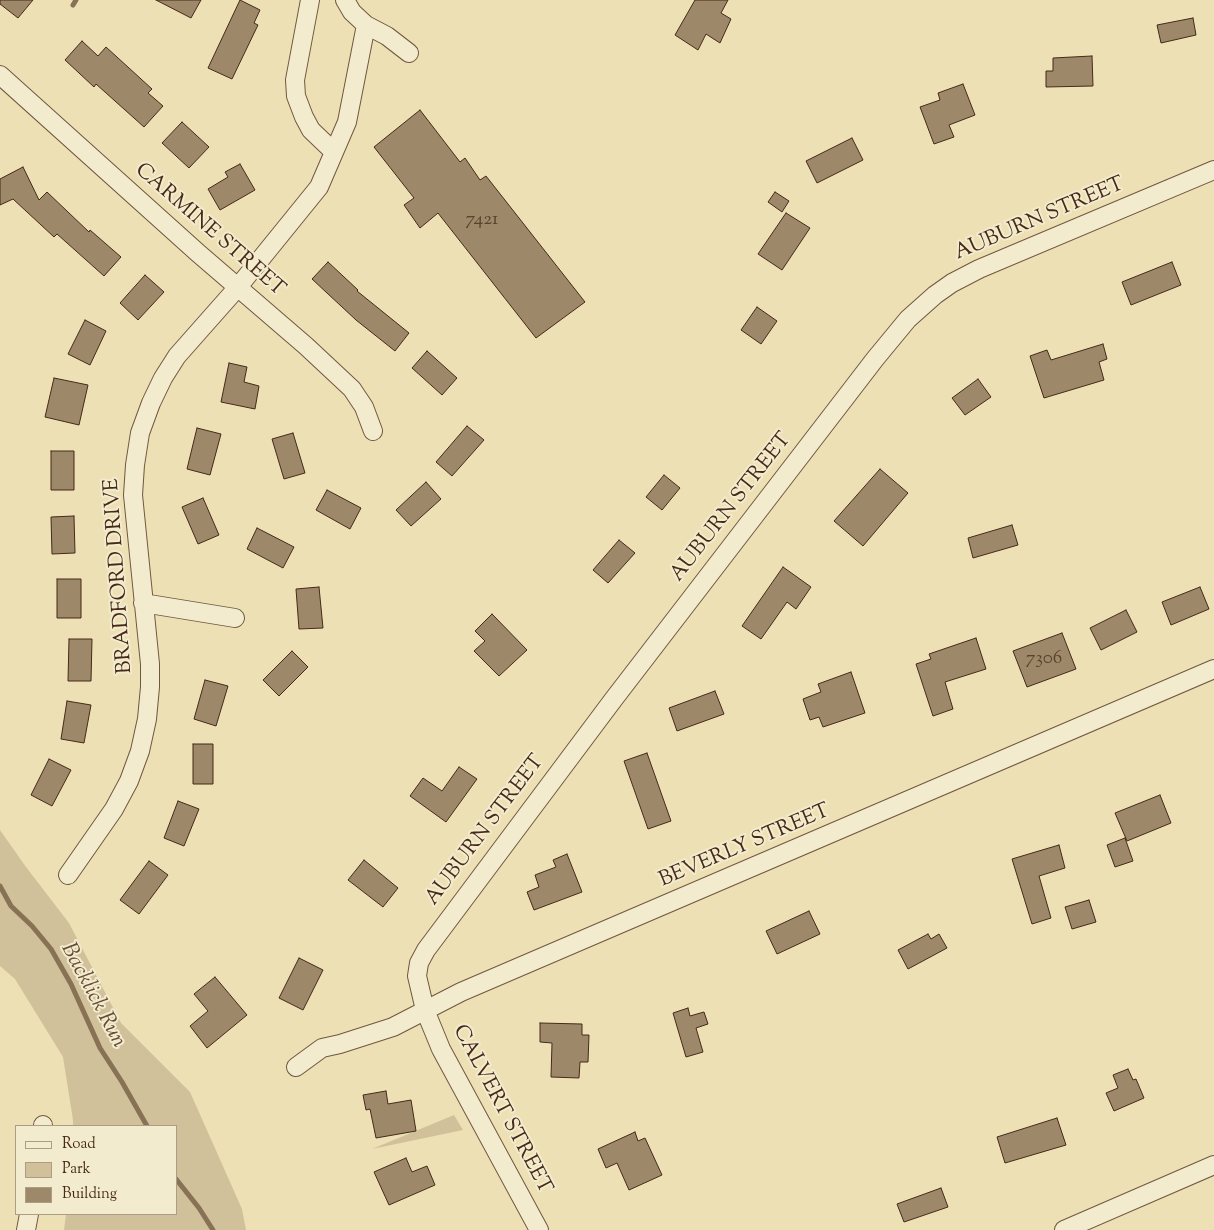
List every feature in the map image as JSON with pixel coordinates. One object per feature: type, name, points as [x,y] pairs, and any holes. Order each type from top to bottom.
[{"type":"street","points":[[310,0],[295,80],[296,96],[311,130],[334,152]]},
{"type":"street","points":[[345,0],[352,12],[366,25],[387,36],[409,53]]},
{"type":"street","name":"BRADFORD DRIVE","points":[[68,875],[114,809],[140,752],[147,719],[150,664],[133,496],[134,465],[140,433],[155,395],[177,356],[238,286],[319,187],[348,122],[366,25]]},
{"type":"street","name":"CARMINE STREET","points":[[0,75],[352,389],[364,407],[373,431]]},
{"type":"street","name":"AUBURN STREET","points":[[425,1010],[417,976],[419,963],[426,950],[612,700],[875,359],[908,319],[946,287],[979,269],[1214,170]]},
{"type":"street","points":[[143,603],[235,618]]},
{"type":"street","name":"BEVERLY STREET","points":[[296,1067],[322,1048],[393,1027],[461,992],[1214,669]]},
{"type":"street","name":"CALVERT STREET","points":[[425,1010],[445,1058],[539,1230]]},
{"type":"street","points":[[1064,1230],[1214,1165]]},
{"type":"street","points":[[26,1230],[28,1215]]},
{"type":"green space","points":[[0,830],[69,923],[121,1023],[190,1092],[242,1209],[246,1230],[64,1230],[66,1215],[178,1215],[178,1125],[73,1125],[63,1057],[15,979],[0,966]]},
{"type":"green space","points":[[454,1115],[463,1130],[372,1149]]},
{"type":"building","points":[[0,0],[33,0],[18,18],[0,4]]},
{"type":"building","points":[[156,0],[201,0],[191,18]]},
{"type":"building","points":[[240,0],[260,10],[254,23],[258,25],[232,79],[208,68]]},
{"type":"building","points":[[695,0],[728,0],[721,13],[731,19],[720,43],[706,34],[698,50],[675,35]]},
{"type":"building","points":[[1193,18],[1196,35],[1161,43],[1157,25]]},
{"type":"building","points":[[82,41],[98,56],[106,47],[152,89],[148,93],[163,106],[144,127],[96,84],[94,87],[65,60]]},
{"type":"building","points":[[1092,56],[1093,86],[1046,87],[1046,71],[1053,71],[1053,58]]},
{"type":"building","points":[[963,84],[975,115],[949,125],[954,137],[934,144],[920,107],[940,100],[938,93]]},
{"type":"building","points":[[420,110],[460,162],[465,158],[480,180],[486,176],[585,302],[536,338],[438,213],[420,228],[404,205],[414,198],[374,147]]},
{"type":"building","points":[[182,122],[209,147],[189,168],[162,143]]},
{"type":"building","points":[[852,138],[863,160],[817,183],[806,161]]},
{"type":"building","points":[[240,164],[255,190],[220,210],[208,189],[228,177],[225,172]]},
{"type":"building","points":[[23,167],[39,200],[47,192],[89,232],[90,230],[121,257],[104,276],[57,234],[54,237],[13,199],[0,205],[0,179]]},
{"type":"building","points":[[775,192],[789,201],[782,212],[768,202]]},
{"type":"building","points":[[786,213],[810,228],[782,270],[758,254]]},
{"type":"building","points":[[328,262],[357,291],[409,333],[395,351],[356,320],[312,279]]},
{"type":"building","points":[[1172,262],[1181,285],[1131,305],[1122,282]]},
{"type":"building","points":[[145,275],[164,292],[138,320],[120,303]]},
{"type":"building","points":[[757,307],[777,321],[761,344],[741,330]]},
{"type":"building","points":[[85,320],[106,331],[90,365],[68,354]]},
{"type":"building","points":[[1103,344],[1107,359],[1099,362],[1104,380],[1044,398],[1030,356],[1047,350],[1051,360]]},
{"type":"building","points":[[427,351],[457,378],[442,395],[412,368]]},
{"type":"building","points":[[229,363],[247,367],[244,382],[259,386],[255,409],[221,402]]},
{"type":"building","points":[[54,378],[88,385],[79,425],[45,417]]},
{"type":"building","points":[[978,379],[991,397],[965,415],[952,398]]},
{"type":"building","points":[[467,426],[484,440],[452,476],[436,462]]},
{"type":"building","points":[[197,428],[221,434],[210,475],[187,469]]},
{"type":"building","points":[[293,433],[305,473],[284,479],[272,439]]},
{"type":"building","points":[[51,451],[74,451],[74,490],[51,490]]},
{"type":"building","points":[[880,469],[908,493],[863,546],[834,521]]},
{"type":"building","points":[[664,475],[680,488],[662,510],[646,497]]},
{"type":"building","points":[[426,482],[441,499],[411,526],[396,510]]},
{"type":"building","points":[[327,490],[361,508],[350,529],[316,510]]},
{"type":"building","points":[[203,498],[219,535],[198,544],[182,507]]},
{"type":"building","points":[[74,516],[75,553],[52,554],[51,517]]},
{"type":"building","points":[[1012,525],[1018,545],[973,558],[968,538]]},
{"type":"building","points":[[257,528],[294,547],[283,568],[247,549]]},
{"type":"building","points":[[619,540],[635,553],[608,583],[593,570]]},
{"type":"building","points":[[783,567],[811,587],[796,609],[787,602],[761,639],[742,626]]},
{"type":"building","points":[[57,579],[81,579],[81,618],[57,618]]},
{"type":"building","points":[[319,587],[323,628],[299,629],[296,589]]},
{"type":"building","points":[[1200,587],[1209,609],[1171,625],[1162,602]]},
{"type":"building","points":[[1126,610],[1137,632],[1101,650],[1090,628]]},
{"type":"building","points":[[492,614],[527,650],[499,676],[474,651],[485,641],[475,631]]},
{"type":"building","points":[[1062,633],[1076,669],[1027,687],[1013,651]]},
{"type":"building","points":[[976,638],[986,669],[945,682],[953,709],[933,716],[916,664],[931,659],[929,654]]},
{"type":"building","points":[[69,639],[92,639],[91,681],[68,681]]},
{"type":"building","points":[[292,651],[308,667],[279,696],[263,680]]},
{"type":"building","points":[[851,672],[865,713],[823,727],[819,717],[810,720],[803,699],[821,692],[818,684]]},
{"type":"building","points":[[205,680],[228,686],[216,726],[194,719]]},
{"type":"building","points":[[715,691],[724,714],[677,731],[669,708]]},
{"type":"building","points":[[67,701],[91,705],[84,743],[61,739]]},
{"type":"building","points":[[193,744],[213,744],[213,784],[193,784]]},
{"type":"building","points":[[647,753],[671,821],[648,829],[624,761]]},
{"type":"building","points":[[49,759],[71,770],[52,806],[31,795]]},
{"type":"building","points":[[459,767],[477,779],[446,822],[410,796],[423,778],[442,791]]},
{"type":"building","points":[[1160,795],[1171,823],[1127,841],[1115,813]]},
{"type":"building","points":[[178,801],[199,809],[184,846],[164,838]]},
{"type":"building","points":[[1125,838],[1133,861],[1115,867],[1107,845]]},
{"type":"building","points":[[1059,845],[1065,868],[1039,876],[1051,918],[1032,924],[1012,859]]},
{"type":"building","points":[[567,854],[582,892],[534,910],[527,892],[539,887],[535,875],[556,867],[553,860]]},
{"type":"building","points":[[364,860],[398,888],[383,907],[348,880]]},
{"type":"building","points":[[149,861],[168,875],[139,914],[120,900]]},
{"type":"building","points":[[1089,900],[1096,922],[1072,929],[1065,907]]},
{"type":"building","points":[[809,911],[820,934],[777,954],[766,931]]},
{"type":"building","points":[[928,934],[931,939],[939,934],[947,948],[908,969],[898,950]]},
{"type":"building","points":[[299,958],[323,970],[303,1010],[279,998]]},
{"type":"building","points":[[215,977],[247,1015],[207,1048],[190,1026],[208,1011],[194,994]]},
{"type":"building","points":[[688,1008],[690,1016],[704,1012],[708,1024],[696,1028],[703,1052],[686,1057],[673,1013]]},
{"type":"building","points":[[540,1023],[582,1024],[582,1035],[589,1035],[588,1062],[580,1062],[579,1078],[551,1077],[552,1043],[540,1042]]},
{"type":"building","points":[[1128,1069],[1133,1080],[1136,1079],[1144,1098],[1114,1111],[1106,1093],[1118,1088],[1113,1075]]},
{"type":"building","points":[[386,1091],[388,1104],[411,1100],[416,1131],[376,1138],[370,1109],[366,1110],[363,1095]]},
{"type":"building","points":[[1057,1118],[1066,1145],[1005,1163],[997,1137]]},
{"type":"building","points":[[635,1132],[638,1141],[645,1138],[662,1175],[629,1190],[617,1163],[606,1168],[598,1149]]},
{"type":"building","points":[[406,1158],[412,1172],[427,1166],[435,1185],[389,1205],[374,1172]]},
{"type":"building","points":[[941,1188],[948,1207],[904,1222],[897,1204]]},
{"type":"waterway","points":[[73,5],[76,0]]},
{"type":"waterway","name":"Backlick Run","points":[[0,886],[11,906],[32,926],[51,949],[71,984],[100,1048],[146,1125]]},
{"type":"waterway","name":"Backlick Run","points":[[178,1182],[199,1208],[213,1230]]}]
